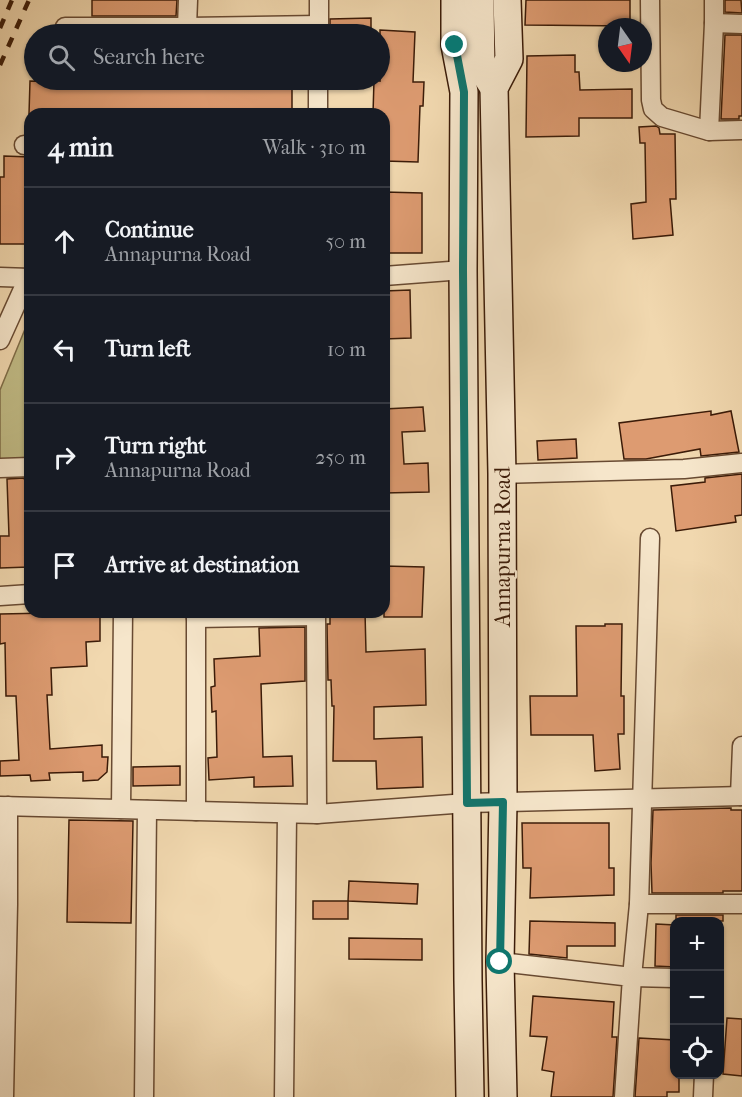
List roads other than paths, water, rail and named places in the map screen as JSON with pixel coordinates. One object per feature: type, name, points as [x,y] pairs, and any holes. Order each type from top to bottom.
[{"type":"main road","name":"Annapurna Road","points":[[455,0],[455,45],[464,92],[463,270],[470,1097]]},
{"type":"main road","points":[[464,92],[485,70],[480,0]]},
{"type":"main road","name":"Annapurna Road","points":[[502,1097],[500,962],[503,802],[502,474],[485,70],[509,59],[507,0]]},
{"type":"street","points":[[187,24],[188,0]]},
{"type":"street","points":[[319,0],[319,24]]},
{"type":"street","points":[[650,0],[653,109],[662,117],[710,131],[742,130]]},
{"type":"street","points":[[710,131],[714,0]]},
{"type":"street","points":[[714,23],[742,24]]},
{"type":"street","points":[[318,90],[318,108]]},
{"type":"street","points":[[390,276],[463,270]]},
{"type":"street","points":[[0,277],[24,278]]},
{"type":"street","points":[[0,339],[24,289]]},
{"type":"street","points":[[502,474],[684,469],[742,464]]},
{"type":"street","points":[[0,468],[24,467]]},
{"type":"street","points":[[624,1097],[639,904],[650,537]]},
{"type":"street","points":[[0,596],[24,594]]},
{"type":"street","points":[[121,809],[123,618]]},
{"type":"street","points":[[196,618],[196,811]]},
{"type":"street","points":[[316,618],[317,814]]},
{"type":"street","points":[[4,1097],[4,806],[317,814],[467,803],[741,796],[742,746]]},
{"type":"street","points":[[144,1097],[147,810]]},
{"type":"street","points":[[284,1097],[287,814]]},
{"type":"street","points":[[639,904],[742,904]]},
{"type":"street","points":[[500,962],[632,977],[670,978]]},
{"type":"street","points":[[703,1097],[704,1079]]},
{"type":"railway","points":[[0,28],[12,0]]},
{"type":"railway","points":[[0,65],[29,0]]}]
